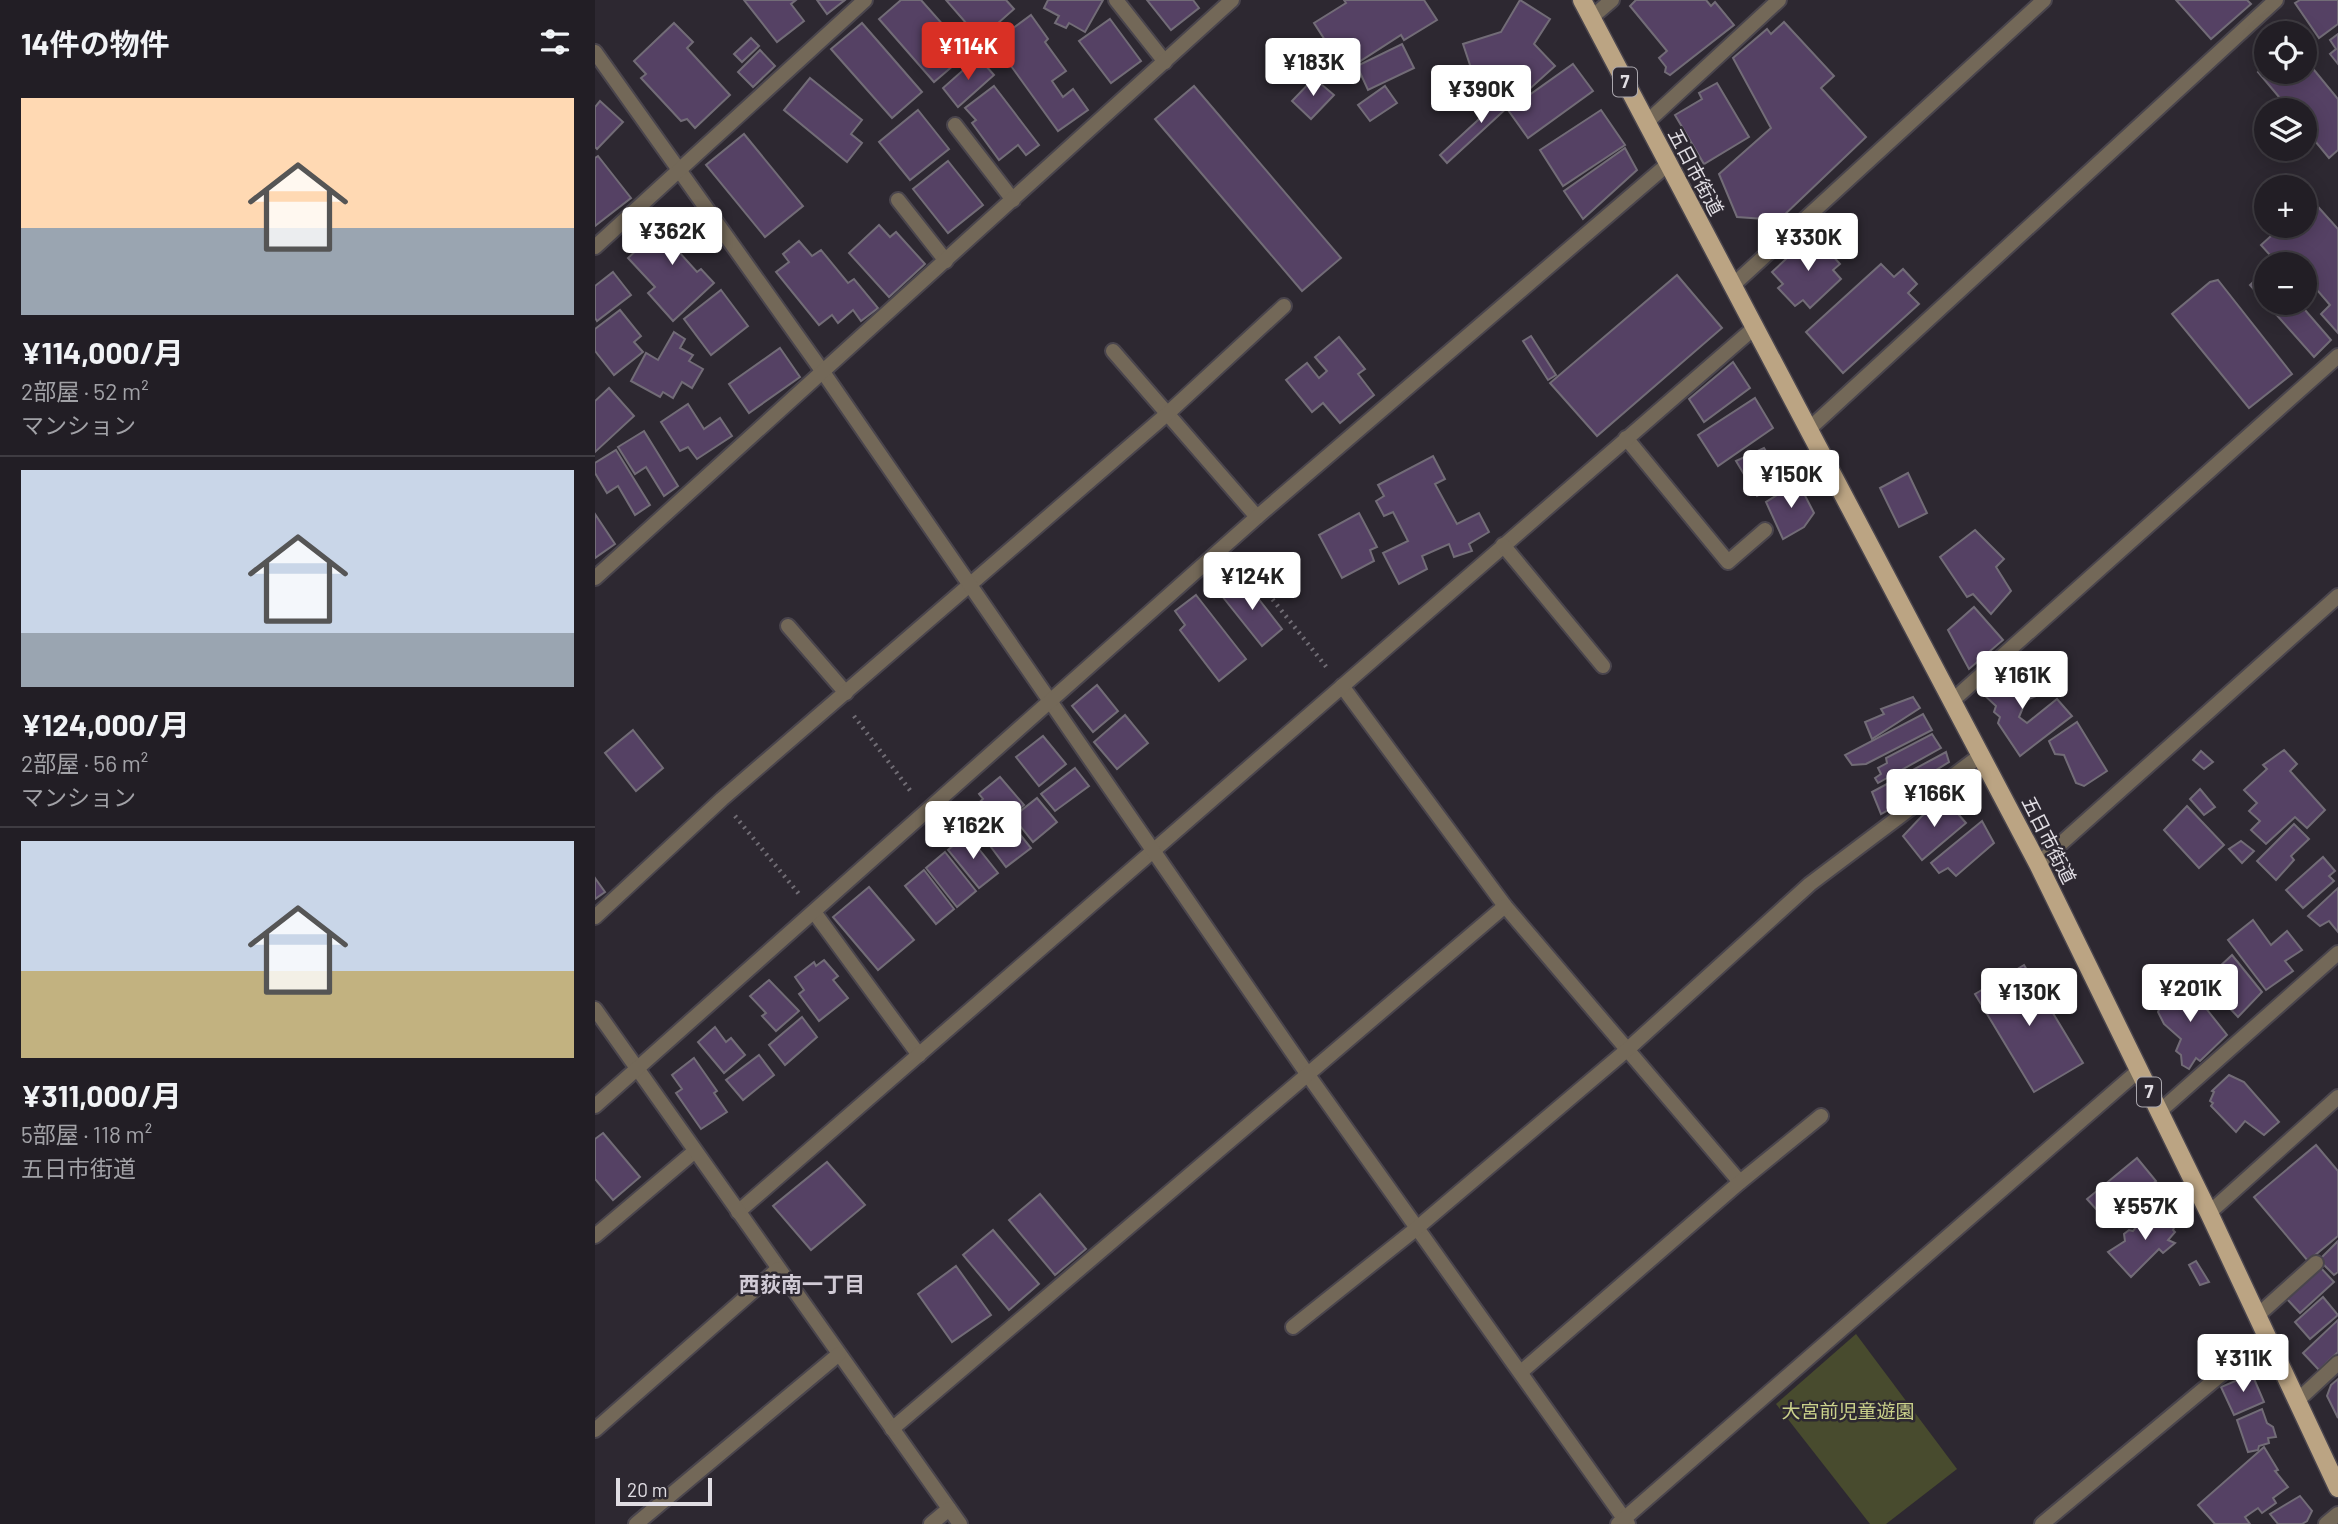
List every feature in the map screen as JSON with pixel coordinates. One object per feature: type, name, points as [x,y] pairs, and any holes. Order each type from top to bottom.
[{"type":"main road","name":"五日市街道","points":[[1582,0],[2038,864],[2209,1213],[2338,1488]]},
{"type":"street","points":[[595,247],[866,0]]},
{"type":"street","points":[[1116,0],[1165,62]]},
{"type":"street","points":[[595,578],[1232,0]]},
{"type":"street","points":[[1591,18],[1612,0]]},
{"type":"street","points":[[1646,122],[1779,0]]},
{"type":"street","points":[[1732,286],[2044,0]]},
{"type":"street","points":[[1808,430],[2276,0]]},
{"type":"street","points":[[595,52],[823,372],[1308,1074],[1521,1372],[1623,1522],[2139,1071]]},
{"type":"street","points":[[955,125],[1013,200]]},
{"type":"street","points":[[595,1106],[1257,517],[1668,164]]},
{"type":"street","points":[[898,200],[946,261]]},
{"type":"street","points":[[595,917],[722,799],[1167,414],[1283,306]]},
{"type":"street","points":[[738,1212],[1754,328]]},
{"type":"street","points":[[1113,351],[1257,517]]},
{"type":"street","points":[[1952,701],[2338,356]]},
{"type":"street","points":[[1626,438],[1728,562],[1765,530]]},
{"type":"street","points":[[1503,545],[1603,666]]},
{"type":"street","points":[[2038,864],[2338,596]]},
{"type":"street","points":[[788,625],[843,696]]},
{"type":"street","points":[[1342,686],[1505,906],[1740,1182]]},
{"type":"street","points":[[1293,1327],[1417,1228],[1628,1049],[1810,884],[1981,755]]},
{"type":"street","points":[[892,1429],[1505,906]]},
{"type":"street","points":[[814,912],[919,1055]]},
{"type":"street","points":[[2159,1112],[2338,954]]},
{"type":"street","points":[[595,1009],[960,1524]]},
{"type":"street","points":[[2209,1213],[2338,1097]]},
{"type":"street","points":[[1521,1372],[1740,1182],[1821,1116]]},
{"type":"street","points":[[595,1236],[695,1151]]},
{"type":"street","points":[[2256,1316],[2316,1263]]},
{"type":"street","points":[[595,1430],[778,1269]]},
{"type":"street","points":[[2042,1524],[2266,1337]]},
{"type":"street","points":[[636,1524],[839,1354]]},
{"type":"street","points":[[2297,1401],[2338,1363]]},
{"type":"street","points":[[931,1524],[949,1508]]},
{"type":"street","points":[[2326,1524],[2338,1514]]},
{"type":"path","points":[[1228,544],[1342,686]]},
{"type":"path","points":[[843,696],[926,812]]},
{"type":"path","points":[[722,799],[814,912]]},
{"type":"green space","name":"大宮前児童遊園","points":[[1856,1334],[1957,1469],[1886,1524],[1870,1524],[1776,1404]]},
{"type":"building","points":[[744,0],[796,0],[791,4],[804,21],[777,42]]},
{"type":"building","points":[[817,0],[845,0],[827,14]]},
{"type":"building","points":[[901,0],[921,0],[968,53],[934,82],[879,19]]},
{"type":"building","points":[[946,0],[1006,0],[1014,9],[980,39]]},
{"type":"building","points":[[1048,0],[1103,0],[1085,32],[1069,23],[1066,28],[1055,23],[1059,16],[1044,8]]},
{"type":"building","points":[[1147,0],[1193,0],[1199,8],[1171,30]]},
{"type":"building","points":[[1344,0],[1424,0],[1437,20],[1404,40],[1401,35],[1345,71],[1314,23],[1346,3]]},
{"type":"building","points":[[1520,0],[1550,19],[1534,44],[1555,66],[1524,94],[1506,74],[1476,83],[1463,44],[1501,32]]},
{"type":"building","points":[[1636,0],[1706,0],[1711,6],[1715,2],[1734,25],[1670,75],[1665,72],[1666,67],[1659,58],[1667,51],[1630,6]]},
{"type":"building","points":[[2176,0],[2247,0],[2251,4],[2211,39]]},
{"type":"building","points":[[2300,0],[2338,0],[2338,24],[2319,38],[2317,21],[2307,21],[2295,3]]},
{"type":"building","points":[[1031,15],[1048,39],[1045,42],[1066,71],[1052,81],[1063,97],[1073,89],[1088,110],[1058,131],[1006,59],[1003,62],[990,45]]},
{"type":"building","points":[[1110,19],[1141,61],[1111,83],[1079,41]]},
{"type":"building","points":[[1784,22],[1834,76],[1821,88],[1866,137],[1779,220],[1737,217],[1719,174],[1771,128],[1733,58],[1767,29],[1771,34]]},
{"type":"building","points":[[674,23],[693,42],[687,48],[730,95],[695,128],[687,119],[681,121],[641,78],[646,74],[634,61]]},
{"type":"building","points":[[862,23],[922,92],[892,118],[831,49]]},
{"type":"building","points":[[2338,34],[2338,64],[2330,54],[2336,49],[2330,40]]},
{"type":"building","points":[[751,38],[759,46],[742,62],[734,54]]},
{"type":"building","points":[[1402,44],[1414,68],[1368,90],[1357,66]]},
{"type":"building","points":[[760,50],[775,66],[753,87],[738,72]]},
{"type":"building","points":[[978,57],[994,75],[958,107],[943,88]]},
{"type":"building","points":[[1573,64],[1593,91],[1528,138],[1508,110]]},
{"type":"building","points":[[2317,74],[2338,99],[2338,150],[2329,158],[2317,144],[2317,98],[2280,98],[2268,84],[2317,84]]},
{"type":"building","points":[[810,78],[862,120],[851,134],[862,143],[847,162],[784,110]]},
{"type":"building","points":[[1314,78],[1334,95],[1311,119],[1292,101]]},
{"type":"building","points":[[1717,83],[1749,137],[1704,164],[1675,115],[1702,99],[1699,93]]},
{"type":"building","points":[[994,86],[1039,145],[1026,155],[1018,145],[999,160],[972,123],[976,120],[965,108]]},
{"type":"building","points":[[1194,86],[1341,258],[1302,291],[1155,119]]},
{"type":"building","points":[[1385,86],[1397,103],[1370,121],[1358,105]]},
{"type":"building","points":[[1515,86],[1522,94],[1447,163],[1440,155]]},
{"type":"building","points":[[600,101],[623,122],[597,149],[595,107]]},
{"type":"building","points":[[918,110],[949,149],[910,180],[879,142]]},
{"type":"building","points":[[1601,110],[1625,145],[1563,186],[1540,150]]},
{"type":"building","points":[[744,134],[803,206],[765,237],[706,165]]},
{"type":"building","points":[[1625,148],[1637,170],[1583,219],[1564,191]]},
{"type":"building","points":[[598,156],[631,198],[595,226],[595,158]]},
{"type":"building","points":[[948,161],[983,205],[948,233],[913,189]]},
{"type":"building","points":[[2317,206],[2338,229],[2338,333],[2321,314],[2330,305],[2317,290],[2317,252],[2267,252],[2261,245],[2269,238],[2317,238]]},
{"type":"building","points":[[681,210],[701,232],[679,252],[697,272],[701,269],[714,283],[673,321],[648,293],[655,287],[628,258]]},
{"type":"building","points":[[879,225],[890,237],[896,232],[925,264],[889,297],[849,253]]},
{"type":"building","points":[[1813,234],[1840,264],[1833,270],[1841,279],[1810,308],[1803,300],[1795,306],[1778,288],[1783,284],[1772,272]]},
{"type":"building","points":[[799,241],[812,256],[821,250],[848,283],[854,279],[878,308],[861,321],[853,310],[838,323],[832,315],[819,325],[776,272],[789,262],[783,254]]},
{"type":"building","points":[[1881,264],[1894,277],[1903,269],[1917,284],[1908,293],[1919,304],[1843,373],[1806,332]]},
{"type":"building","points":[[613,272],[631,295],[597,321],[595,286]]},
{"type":"building","points":[[1677,275],[1722,328],[1597,436],[1550,383]]},
{"type":"building","points":[[2218,280],[2292,374],[2249,408],[2172,314],[2210,282]]},
{"type":"building","points":[[721,290],[748,326],[711,355],[684,319]]},
{"type":"building","points":[[620,310],[641,336],[634,342],[643,352],[614,375],[595,351],[595,329]]},
{"type":"building","points":[[2277,315],[2309,315],[2331,340],[2314,357]]},
{"type":"building","points":[[674,332],[685,339],[680,348],[693,355],[689,361],[703,369],[692,388],[682,382],[673,398],[663,392],[660,397],[631,381],[646,353],[658,360]]},
{"type":"building","points":[[1531,336],[1556,375],[1548,380],[1523,341]]},
{"type":"building","points":[[1339,337],[1365,369],[1358,374],[1374,395],[1340,423],[1323,403],[1312,412],[1286,380],[1307,363],[1319,378],[1327,371],[1315,357]]},
{"type":"building","points":[[780,348],[800,377],[749,413],[729,384]]},
{"type":"building","points":[[1733,362],[1750,388],[1704,422],[1689,399]]},
{"type":"building","points":[[609,388],[634,416],[595,452],[595,401]]},
{"type":"building","points":[[1755,398],[1773,428],[1718,466],[1698,435]]},
{"type":"building","points":[[688,404],[704,429],[720,418],[732,436],[697,459],[688,447],[680,451],[661,422]]},
{"type":"building","points":[[644,431],[678,486],[664,496],[646,467],[635,474],[618,447]]},
{"type":"building","points":[[1764,448],[1785,481],[1757,496],[1736,461]]},
{"type":"building","points":[[616,450],[650,505],[635,515],[618,486],[607,493],[595,473],[595,463]]},
{"type":"building","points":[[1433,456],[1445,479],[1435,484],[1457,524],[1479,513],[1489,532],[1469,544],[1472,551],[1454,557],[1449,544],[1422,556],[1427,569],[1399,584],[1383,553],[1408,541],[1393,512],[1384,516],[1376,501],[1384,496],[1378,485]]},
{"type":"building","points":[[1908,473],[1927,513],[1899,527],[1880,488]]},
{"type":"building","points":[[1798,482],[1814,513],[1804,527],[1783,539],[1766,502]]},
{"type":"building","points":[[1359,513],[1377,547],[1370,550],[1374,561],[1342,578],[1319,535]]},
{"type":"building","points":[[595,514],[615,544],[595,558]]},
{"type":"building","points":[[1975,530],[2004,559],[1996,567],[2011,591],[1991,614],[1973,594],[1967,597],[1940,557]]},
{"type":"building","points":[[1243,579],[1282,629],[1262,646],[1222,596]]},
{"type":"building","points":[[1196,595],[1246,659],[1219,681],[1180,630],[1185,625],[1175,611]]},
{"type":"building","points":[[1974,607],[2003,640],[1969,669],[1948,630]]},
{"type":"building","points":[[2017,669],[2036,696],[2026,700],[2019,717],[2027,723],[2057,699],[2072,716],[2020,756],[1998,723],[2000,717],[1994,712],[1996,706],[1981,692],[2004,670],[2009,674]]},
{"type":"building","points":[[1097,685],[1118,711],[1093,732],[1072,706]]},
{"type":"building","points":[[1913,697],[1920,708],[1872,739],[1865,722],[1884,714],[1881,709]]},
{"type":"building","points":[[1923,714],[1932,730],[1866,764],[1852,765],[1845,755]]},
{"type":"building","points":[[1125,715],[1148,743],[1117,769],[1094,742]]},
{"type":"building","points":[[2077,722],[2107,771],[2084,786],[2076,783],[2064,755],[2055,754],[2049,741]]},
{"type":"building","points":[[633,730],[663,768],[636,791],[605,753]]},
{"type":"building","points":[[1932,734],[1941,748],[1878,783],[1875,778],[1881,774],[1878,768],[1887,763],[1886,758]]},
{"type":"building","points":[[1043,736],[1066,764],[1039,786],[1016,757]]},
{"type":"building","points":[[2284,750],[2297,764],[2290,771],[2325,810],[2307,828],[2295,817],[2266,844],[2251,830],[2260,821],[2249,811],[2257,803],[2244,790],[2267,769],[2263,765]]},
{"type":"building","points":[[2201,751],[2213,762],[2204,769],[2193,760]]},
{"type":"building","points":[[1946,752],[1949,762],[1925,777],[1922,784],[1896,798],[1899,804],[1881,814],[1872,792]]},
{"type":"building","points":[[1075,768],[1089,786],[1055,811],[1041,794]]},
{"type":"building","points":[[1000,777],[1024,805],[998,827],[993,823],[989,826],[974,807],[983,799],[979,794]]},
{"type":"building","points":[[2200,789],[2215,807],[2204,815],[2190,799]]},
{"type":"building","points":[[1037,798],[1057,822],[1033,842],[1013,817]]},
{"type":"building","points":[[1944,798],[1966,823],[1922,860],[1903,836]]},
{"type":"building","points":[[2187,806],[2224,845],[2199,868],[2164,830]]},
{"type":"building","points":[[1982,821],[1994,843],[1956,876],[1948,868],[1939,873],[1931,863]]},
{"type":"building","points":[[1010,822],[1031,848],[1006,867],[982,835],[989,830],[993,835]]},
{"type":"building","points":[[2294,824],[2309,839],[2291,856],[2294,860],[2276,880],[2257,861]]},
{"type":"building","points":[[967,834],[998,873],[979,888],[948,850]]},
{"type":"building","points":[[2241,841],[2254,851],[2242,863],[2229,849]]},
{"type":"building","points":[[945,852],[976,891],[957,907],[926,868]]},
{"type":"building","points":[[2323,857],[2335,871],[2329,876],[2334,881],[2303,908],[2286,890]]},
{"type":"building","points":[[924,870],[954,909],[936,924],[905,886]]},
{"type":"building","points":[[595,878],[605,892],[595,899]]},
{"type":"building","points":[[869,887],[914,940],[878,970],[833,917]]},
{"type":"building","points":[[2338,888],[2338,932],[2329,921],[2320,926],[2308,916]]},
{"type":"building","points":[[2253,920],[2271,945],[2287,931],[2302,950],[2285,961],[2293,971],[2266,990],[2228,940]]},
{"type":"building","points":[[2232,955],[2262,992],[2238,1017],[2204,981]]},
{"type":"building","points":[[824,960],[838,976],[833,980],[848,998],[819,1021],[799,994],[804,990],[795,977],[814,962],[816,966]]},
{"type":"building","points":[[2024,965],[2083,1063],[2034,1092],[1975,994]]},
{"type":"building","points":[[769,980],[799,1011],[776,1031],[762,1016],[766,1013],[750,996]]},
{"type":"building","points":[[2186,983],[2227,1035],[2200,1061],[2196,1058],[2189,1069],[2182,1065],[2181,1055],[2176,1051],[2181,1039],[2164,1024],[2158,1012],[2161,1005],[2155,1002],[2174,986]]},
{"type":"building","points":[[802,1017],[817,1037],[785,1065],[769,1045]]},
{"type":"building","points":[[715,1027],[726,1042],[731,1038],[745,1055],[724,1073],[698,1042]]},
{"type":"building","points":[[759,1055],[774,1075],[743,1100],[726,1080]]},
{"type":"building","points":[[694,1058],[717,1091],[714,1093],[727,1112],[701,1129],[676,1093],[682,1089],[672,1075]]},
{"type":"building","points":[[2229,1075],[2244,1082],[2279,1122],[2264,1135],[2245,1121],[2236,1132],[2211,1106],[2212,1091]]},
{"type":"building","points":[[603,1133],[640,1177],[613,1200],[595,1179],[595,1139]]},
{"type":"building","points":[[2316,1145],[2338,1171],[2338,1236],[2308,1261],[2254,1197]]},
{"type":"building","points":[[2137,1158],[2156,1181],[2105,1219],[2087,1199]]},
{"type":"building","points":[[827,1162],[865,1205],[811,1250],[773,1206]]},
{"type":"building","points":[[1040,1194],[1086,1249],[1055,1275],[1009,1220]]},
{"type":"building","points":[[2155,1209],[2165,1213],[2176,1223],[2173,1230],[2175,1232],[2168,1240],[2175,1243],[2163,1253],[2159,1249],[2131,1277],[2108,1252],[2125,1241],[2124,1234],[2129,1230],[2133,1231],[2145,1215],[2149,1217]]},
{"type":"building","points":[[993,1230],[1039,1284],[1009,1310],[963,1255]]},
{"type":"building","points":[[2338,1241],[2338,1272],[2334,1275],[2319,1260]]},
{"type":"building","points":[[2196,1261],[2209,1282],[2200,1285],[2189,1265]]},
{"type":"building","points":[[956,1266],[991,1315],[952,1342],[918,1294]]},
{"type":"building","points":[[2320,1267],[2334,1282],[2300,1313],[2286,1298]]},
{"type":"building","points":[[2323,1297],[2338,1315],[2310,1339],[2295,1322]]},
{"type":"building","points":[[2338,1320],[2338,1352],[2319,1370],[2303,1353]]},
{"type":"building","points":[[2252,1374],[2264,1402],[2234,1415],[2221,1387]]},
{"type":"building","points":[[2338,1379],[2338,1418],[2327,1396],[2331,1385]]},
{"type":"building","points":[[2262,1409],[2276,1437],[2268,1438],[2269,1443],[2259,1446],[2258,1450],[2248,1452],[2237,1420]]},
{"type":"building","points":[[2264,1447],[2278,1470],[2275,1471],[2288,1487],[2273,1498],[2276,1503],[2262,1513],[2258,1508],[2245,1517],[2250,1524],[2215,1524],[2198,1505]]},
{"type":"building","points":[[2300,1496],[2312,1511],[2307,1521],[2302,1524],[2278,1524],[2270,1514]]},
{"type":"district","name":"西荻南一丁目","points":[[802,1285]]}]
